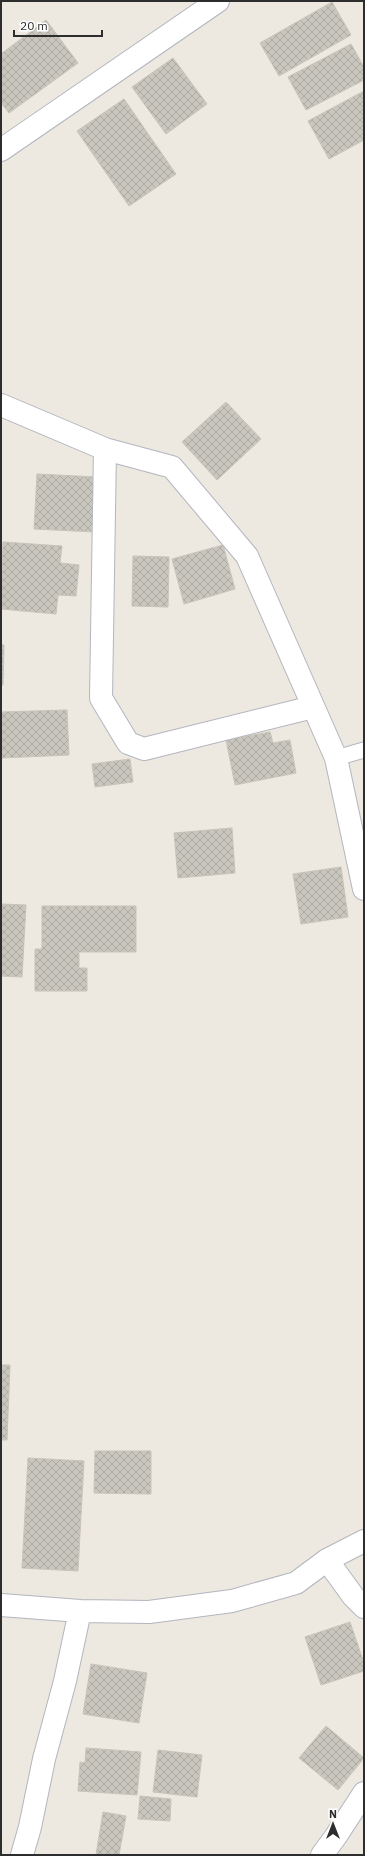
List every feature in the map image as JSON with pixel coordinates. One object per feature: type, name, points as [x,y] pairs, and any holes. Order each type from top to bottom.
[{"type":"street","points":[[1,150],[218,1]]},
{"type":"street","points":[[1,405],[105,449],[172,467],[246,556],[336,758],[364,889]]},
{"type":"street","points":[[105,449],[101,698],[128,743],[144,749],[313,706]]},
{"type":"street","points":[[1,1605],[80,1611],[149,1612],[232,1601],[296,1583],[327,1560],[364,1541]]},
{"type":"street","points":[[327,1560],[353,1596],[364,1607]]},
{"type":"street","points":[[22,1855],[30,1827],[44,1759],[65,1681],[80,1611]]},
{"type":"street","points":[[322,1855],[364,1793]]},
{"type":"lane","points":[[336,758],[364,750]]},
{"type":"building","points":[[332,2],[351,35],[279,76],[260,43]]},
{"type":"building","points":[[46,20],[78,63],[9,113],[1,103],[1,54]]},
{"type":"building","points":[[351,44],[364,67],[364,80],[306,110],[288,77]]},
{"type":"building","points":[[173,58],[207,104],[166,134],[132,87]]},
{"type":"building","points":[[364,91],[364,140],[329,159],[308,121]]},
{"type":"building","points":[[124,99],[176,174],[129,206],[77,131]]},
{"type":"building","points":[[226,402],[261,439],[217,480],[182,442]]},
{"type":"building","points":[[37,474],[97,477],[95,532],[34,529]]},
{"type":"building","points":[[3,542],[62,546],[60,563],[79,565],[76,596],[58,595],[56,614],[1,609]]},
{"type":"building","points":[[223,545],[235,589],[184,604],[172,559]]},
{"type":"building","points":[[133,556],[169,557],[168,607],[132,606]]},
{"type":"building","points":[[1,645],[4,645],[3,685],[1,685]]},
{"type":"building","points":[[67,710],[69,755],[1,758],[1,712]]},
{"type":"building","points":[[270,732],[273,743],[290,740],[296,773],[235,785],[226,740]]},
{"type":"building","points":[[130,759],[133,782],[95,787],[92,764]]},
{"type":"building","points":[[232,828],[235,873],[178,878],[174,833]]},
{"type":"building","points":[[341,867],[348,917],[301,924],[293,874]]},
{"type":"building","points":[[1,904],[26,905],[22,977],[1,976]]},
{"type":"building","points":[[42,906],[136,906],[136,952],[79,952],[79,968],[87,968],[87,991],[35,991],[35,949],[42,949]]},
{"type":"building","points":[[1,1365],[10,1365],[7,1440],[1,1440]]},
{"type":"building","points":[[95,1451],[151,1451],[151,1494],[94,1493]]},
{"type":"building","points":[[28,1458],[84,1461],[78,1571],[22,1568]]},
{"type":"building","points":[[350,1622],[364,1663],[364,1671],[321,1685],[305,1637]]},
{"type":"building","points":[[91,1664],[147,1673],[139,1723],[83,1714]]},
{"type":"building","points":[[326,1726],[364,1758],[338,1790],[299,1758]]},
{"type":"building","points":[[86,1748],[141,1752],[137,1795],[78,1791],[80,1762],[85,1763]]},
{"type":"building","points":[[158,1750],[202,1755],[197,1797],[153,1792]]},
{"type":"building","points":[[140,1796],[171,1799],[170,1821],[138,1819]]},
{"type":"building","points":[[103,1812],[126,1816],[119,1855],[96,1855]]}]
